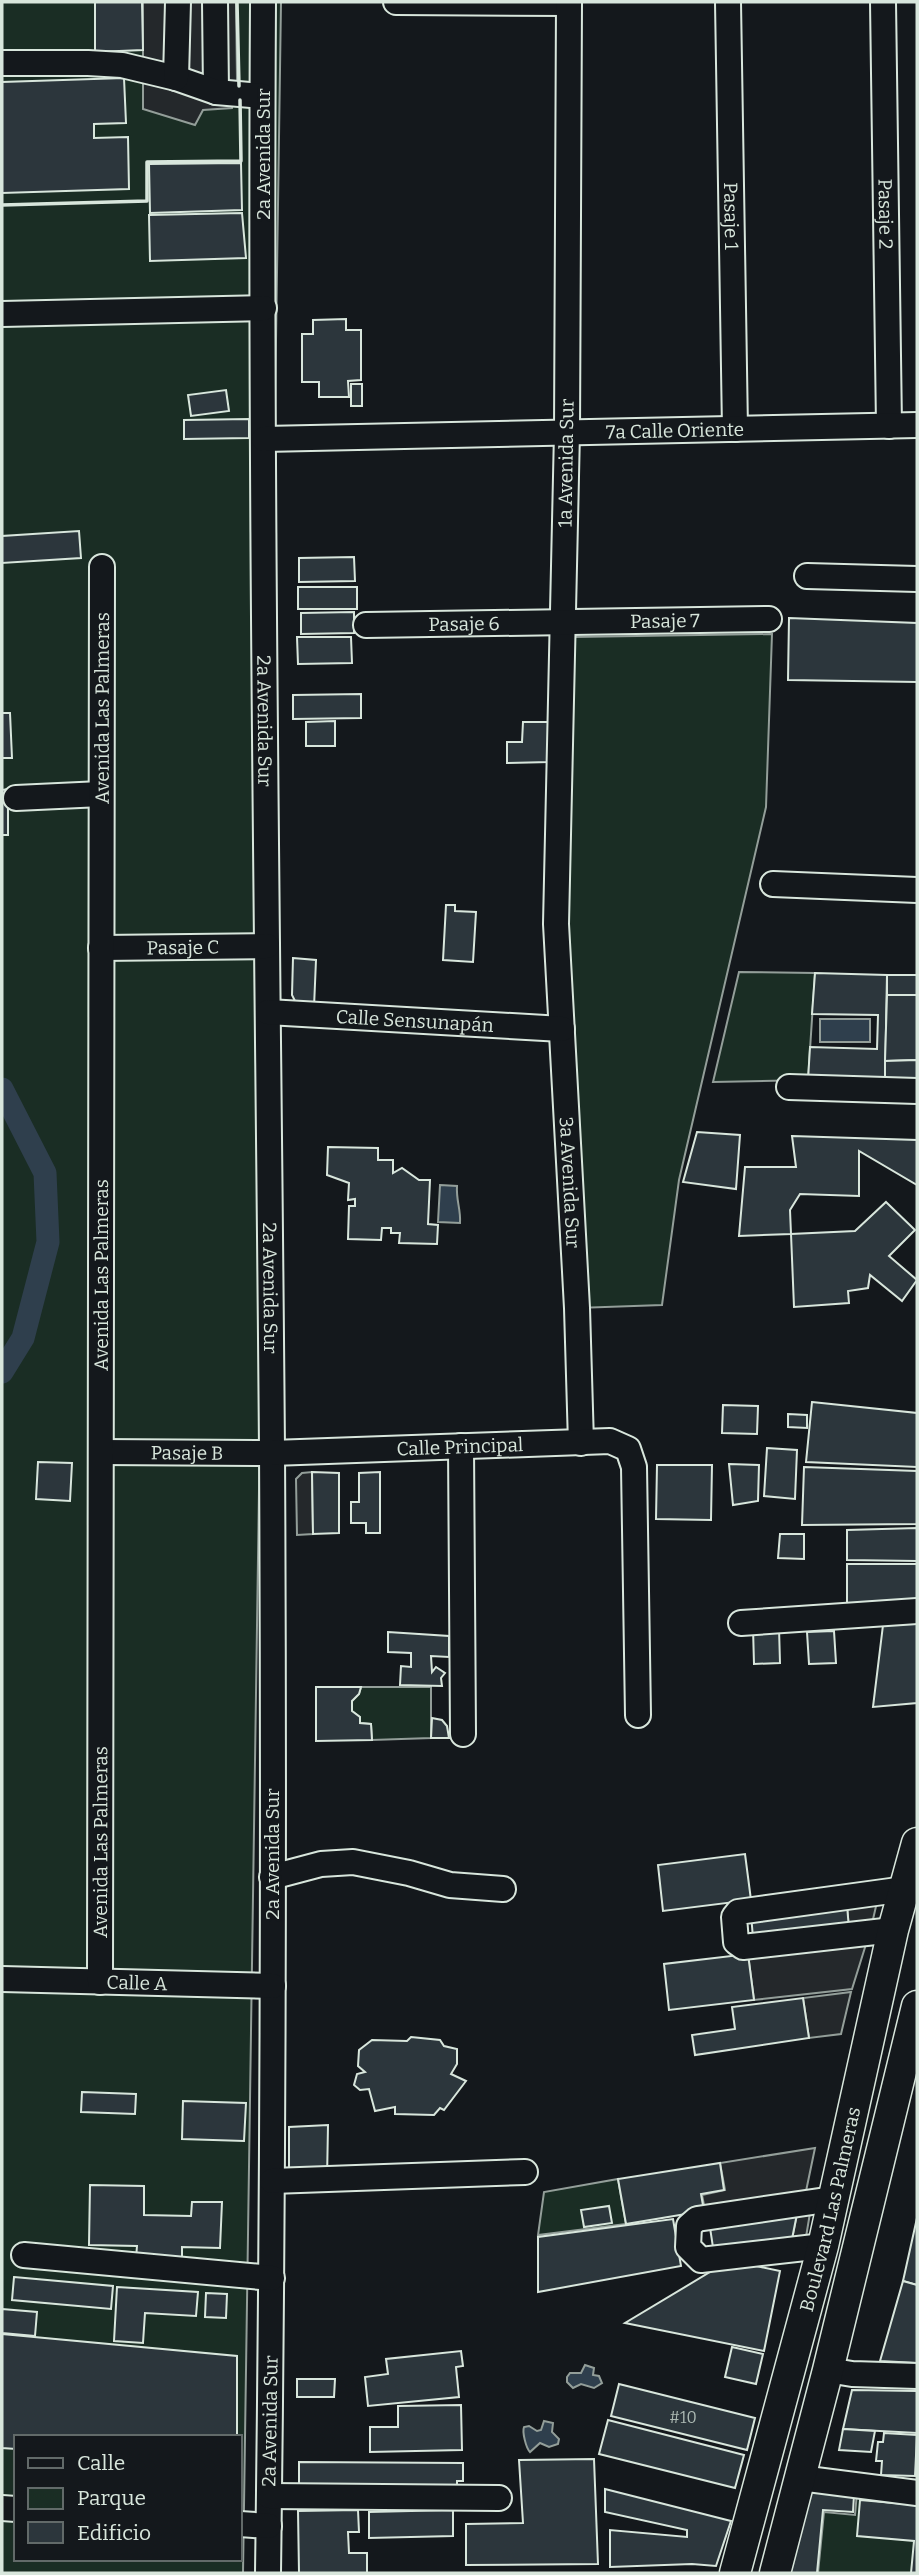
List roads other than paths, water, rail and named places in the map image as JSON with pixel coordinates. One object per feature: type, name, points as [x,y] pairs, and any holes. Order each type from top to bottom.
[{"type":"main road","name":"Boulevard Las Palmeras","points":[[735,2573],[822,2246],[893,1930],[917,1843]]},
{"type":"main road","name":"Boulevard Las Palmeras","points":[[775,2573],[828,2370],[910,2077],[917,2006]]},
{"type":"street","points":[[176,78],[178,2]]},
{"type":"street","points":[[215,2],[216,92]]},
{"type":"street","name":"2a Avenida Sur","points":[[263,2],[272,1453],[272,2277],[268,2573]]},
{"type":"street","points":[[396,2],[569,2]]},
{"type":"street","name":"1a Avenida Sur","points":[[556,924],[567,432],[569,2]]},
{"type":"street","name":"Pasaje 1","points":[[728,2],[735,429]]},
{"type":"street","name":"Pasaje 2","points":[[883,2],[889,426]]},
{"type":"street","points":[[2,63],[122,65],[176,78],[216,92],[262,96]]},
{"type":"street","points":[[2,314],[264,308]]},
{"type":"street","name":"7a Calle Oriente","points":[[264,439],[917,425]]},
{"type":"street","name":"Avenida Las Palmeras","points":[[100,1982],[102,566]]},
{"type":"street","points":[[807,576],[917,579]]},
{"type":"street","name":"Pasaje 7","points":[[562,622],[769,619]]},
{"type":"street","name":"Pasaje 6","points":[[366,625],[562,622]]},
{"type":"street","points":[[16,798],[102,794]]},
{"type":"street","points":[[773,884],[917,890]]},
{"type":"street","name":"3a Avenida Sur","points":[[556,924],[577,1308],[581,1443]]},
{"type":"street","name":"Pasaje C","points":[[101,948],[267,946]]},
{"type":"street","name":"Calle Sensunapán","points":[[268,1012],[562,1029]]},
{"type":"street","points":[[789,1087],[917,1091]]},
{"type":"street","name":"Calle Principal","points":[[272,1453],[610,1441],[628,1449],[634,1467],[638,1715]]},
{"type":"street","points":[[461,1446],[463,1734]]},
{"type":"street","name":"Pasaje B","points":[[101,1452],[272,1453]]},
{"type":"street","points":[[741,1623],[917,1611]]},
{"type":"street","points":[[272,1877],[321,1864],[353,1862],[409,1873],[450,1885],[503,1889]]},
{"type":"street","points":[[893,1930],[743,1947],[736,1942],[734,1917],[738,1912],[905,1889]]},
{"type":"street","name":"Calle A","points":[[2,1979],[273,1986]]},
{"type":"street","points":[[272,2181],[525,2172]]},
{"type":"street","points":[[822,2246],[701,2260],[688,2247],[688,2226],[697,2219],[833,2199]]},
{"type":"street","points":[[24,2255],[272,2277]]},
{"type":"street","points":[[828,2370],[852,2374],[917,2376]]},
{"type":"street","points":[[800,2478],[917,2493]]},
{"type":"street","points":[[269,2496],[499,2498]]},
{"type":"street","points":[[242,2524],[269,2526]]},
{"type":"water","points":[[820,1019],[870,1019],[870,1042],[820,1042]]},
{"type":"water","points":[[440,1185],[457,1186],[460,1223],[438,1222]]},
{"type":"water","points":[[585,2365],[594,2368],[593,2375],[599,2376],[602,2383],[594,2388],[581,2384],[573,2388],[567,2382],[567,2377],[570,2373],[581,2373]]},
{"type":"water","points":[[544,2421],[553,2423],[552,2432],[559,2439],[558,2444],[549,2447],[540,2443],[530,2452],[524,2427],[541,2430]]},
{"type":"waterway","points":[[2,1089],[45,1173],[48,1242],[23,1338],[2,1372]]}]
